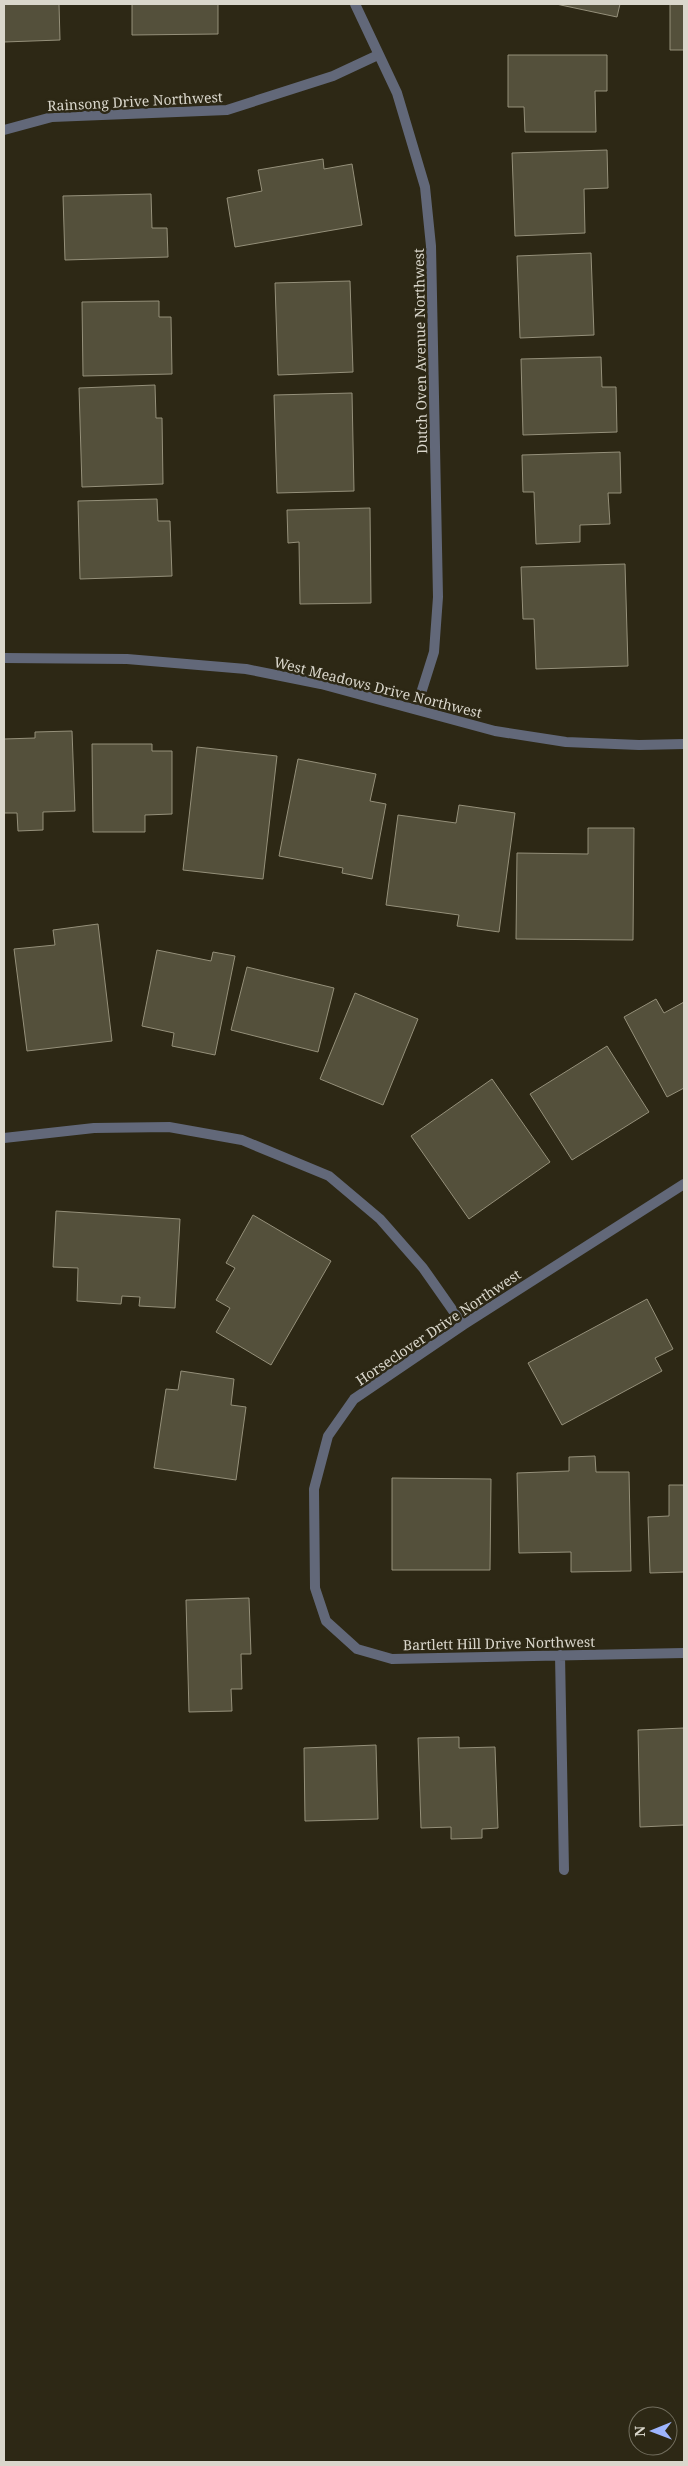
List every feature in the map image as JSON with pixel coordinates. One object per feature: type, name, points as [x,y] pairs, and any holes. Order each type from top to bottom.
[{"type":"street","name":"Dutch Oven Avenue Northwest","points":[[355,4],[397,93],[425,187],[431,246],[438,597],[434,652],[416,709]]},
{"type":"street","name":"Rainsong Drive Northwest","points":[[4,130],[52,117],[227,110],[333,76],[378,55]]},
{"type":"street","name":"West Meadows Drive Northwest","points":[[4,658],[127,659],[246,668],[321,684],[495,731],[566,742],[639,745],[684,744]]},
{"type":"street","points":[[4,1138],[94,1128],[169,1127],[242,1140],[329,1176],[380,1219],[423,1268],[464,1325]]},
{"type":"street","name":"Horseclover Drive Northwest","points":[[326,1621],[315,1588],[314,1489],[328,1436],[354,1399],[464,1325],[684,1184]]},
{"type":"street","name":"Bartlett Hill Drive Northwest","points":[[326,1621],[357,1649],[392,1659],[684,1653]]},
{"type":"street","points":[[560,1655],[564,1870]]},
{"type":"building","points":[[4,4],[59,4],[60,40],[4,42]]},
{"type":"building","points":[[132,4],[218,4],[218,34],[132,35]]},
{"type":"building","points":[[556,4],[620,4],[617,17]]},
{"type":"building","points":[[670,4],[684,4],[684,50],[670,50]]},
{"type":"building","points":[[508,55],[607,55],[607,91],[595,91],[596,132],[525,132],[524,107],[508,107]]},
{"type":"building","points":[[607,150],[608,188],[584,189],[585,233],[515,236],[512,153]]},
{"type":"building","points":[[323,159],[324,169],[352,164],[362,225],[235,247],[227,198],[262,191],[258,170]]},
{"type":"building","points":[[151,194],[152,228],[167,228],[168,257],[65,260],[63,196]]},
{"type":"building","points":[[591,253],[594,335],[520,338],[517,256]]},
{"type":"building","points":[[350,281],[353,372],[278,375],[275,283]]},
{"type":"building","points":[[159,301],[159,317],[171,317],[172,374],[83,376],[82,302]]},
{"type":"building","points":[[601,357],[602,387],[616,387],[617,432],[523,435],[521,359]]},
{"type":"building","points":[[155,385],[156,418],[162,418],[163,484],[82,487],[79,388]]},
{"type":"building","points":[[352,393],[354,491],[277,493],[274,395]]},
{"type":"building","points":[[620,452],[621,493],[608,493],[610,524],[580,525],[580,542],[536,544],[534,492],[523,492],[522,455]]},
{"type":"building","points":[[157,499],[158,521],[170,521],[172,576],[80,579],[78,501]]},
{"type":"building","points":[[370,508],[371,603],[300,604],[299,542],[288,543],[287,510]]},
{"type":"building","points":[[625,564],[628,666],[536,669],[534,619],[523,619],[521,567]]},
{"type":"building","points":[[72,731],[75,811],[43,812],[43,830],[18,831],[17,813],[4,813],[4,739],[35,738],[35,732]]},
{"type":"building","points":[[92,744],[152,744],[152,751],[172,751],[172,814],[145,815],[145,832],[93,832]]},
{"type":"building","points":[[197,747],[277,756],[263,879],[183,870]]},
{"type":"building","points":[[298,759],[376,774],[370,801],[386,804],[372,879],[342,873],[343,868],[279,856]]},
{"type":"building","points":[[459,805],[515,813],[499,932],[457,926],[459,915],[386,905],[398,815],[456,823]]},
{"type":"building","points":[[588,828],[634,828],[633,940],[516,939],[517,853],[588,854]]},
{"type":"building","points":[[98,924],[112,1041],[27,1051],[14,949],[55,945],[53,930]]},
{"type":"building","points":[[157,950],[211,961],[213,952],[235,956],[215,1055],[172,1046],[174,1033],[142,1026]]},
{"type":"building","points":[[247,967],[334,988],[318,1052],[231,1030]]},
{"type":"building","points":[[355,993],[418,1019],[383,1105],[320,1079]]},
{"type":"building","points":[[656,999],[664,1013],[684,1002],[684,1088],[667,1097],[624,1017]]},
{"type":"building","points":[[607,1046],[649,1112],[572,1160],[530,1094]]},
{"type":"building","points":[[492,1079],[550,1162],[469,1219],[411,1136]]},
{"type":"building","points":[[56,1211],[180,1219],[175,1308],[139,1306],[140,1297],[122,1296],[121,1304],[77,1301],[78,1268],[53,1267]]},
{"type":"building","points":[[253,1215],[331,1261],[271,1365],[216,1332],[230,1308],[216,1300],[235,1268],[226,1263]]},
{"type":"building","points":[[647,1299],[673,1349],[655,1358],[662,1371],[562,1425],[528,1363]]},
{"type":"building","points":[[181,1371],[234,1379],[231,1405],[246,1407],[236,1480],[154,1468],[166,1389],[178,1390]]},
{"type":"building","points":[[595,1456],[596,1472],[629,1472],[631,1571],[571,1572],[571,1552],[519,1553],[517,1473],[569,1471],[569,1457]]},
{"type":"building","points":[[392,1478],[491,1479],[490,1570],[392,1570]]},
{"type":"building","points":[[669,1485],[684,1485],[684,1572],[650,1573],[648,1517],[669,1516]]},
{"type":"building","points":[[249,1598],[251,1654],[241,1654],[242,1689],[231,1689],[232,1711],[189,1712],[186,1600]]},
{"type":"building","points":[[684,1728],[684,1825],[640,1827],[638,1730]]},
{"type":"building","points":[[459,1737],[459,1748],[495,1747],[498,1828],[482,1829],[482,1838],[451,1839],[451,1827],[421,1828],[418,1738]]},
{"type":"building","points":[[376,1745],[378,1819],[305,1821],[304,1748]]}]
